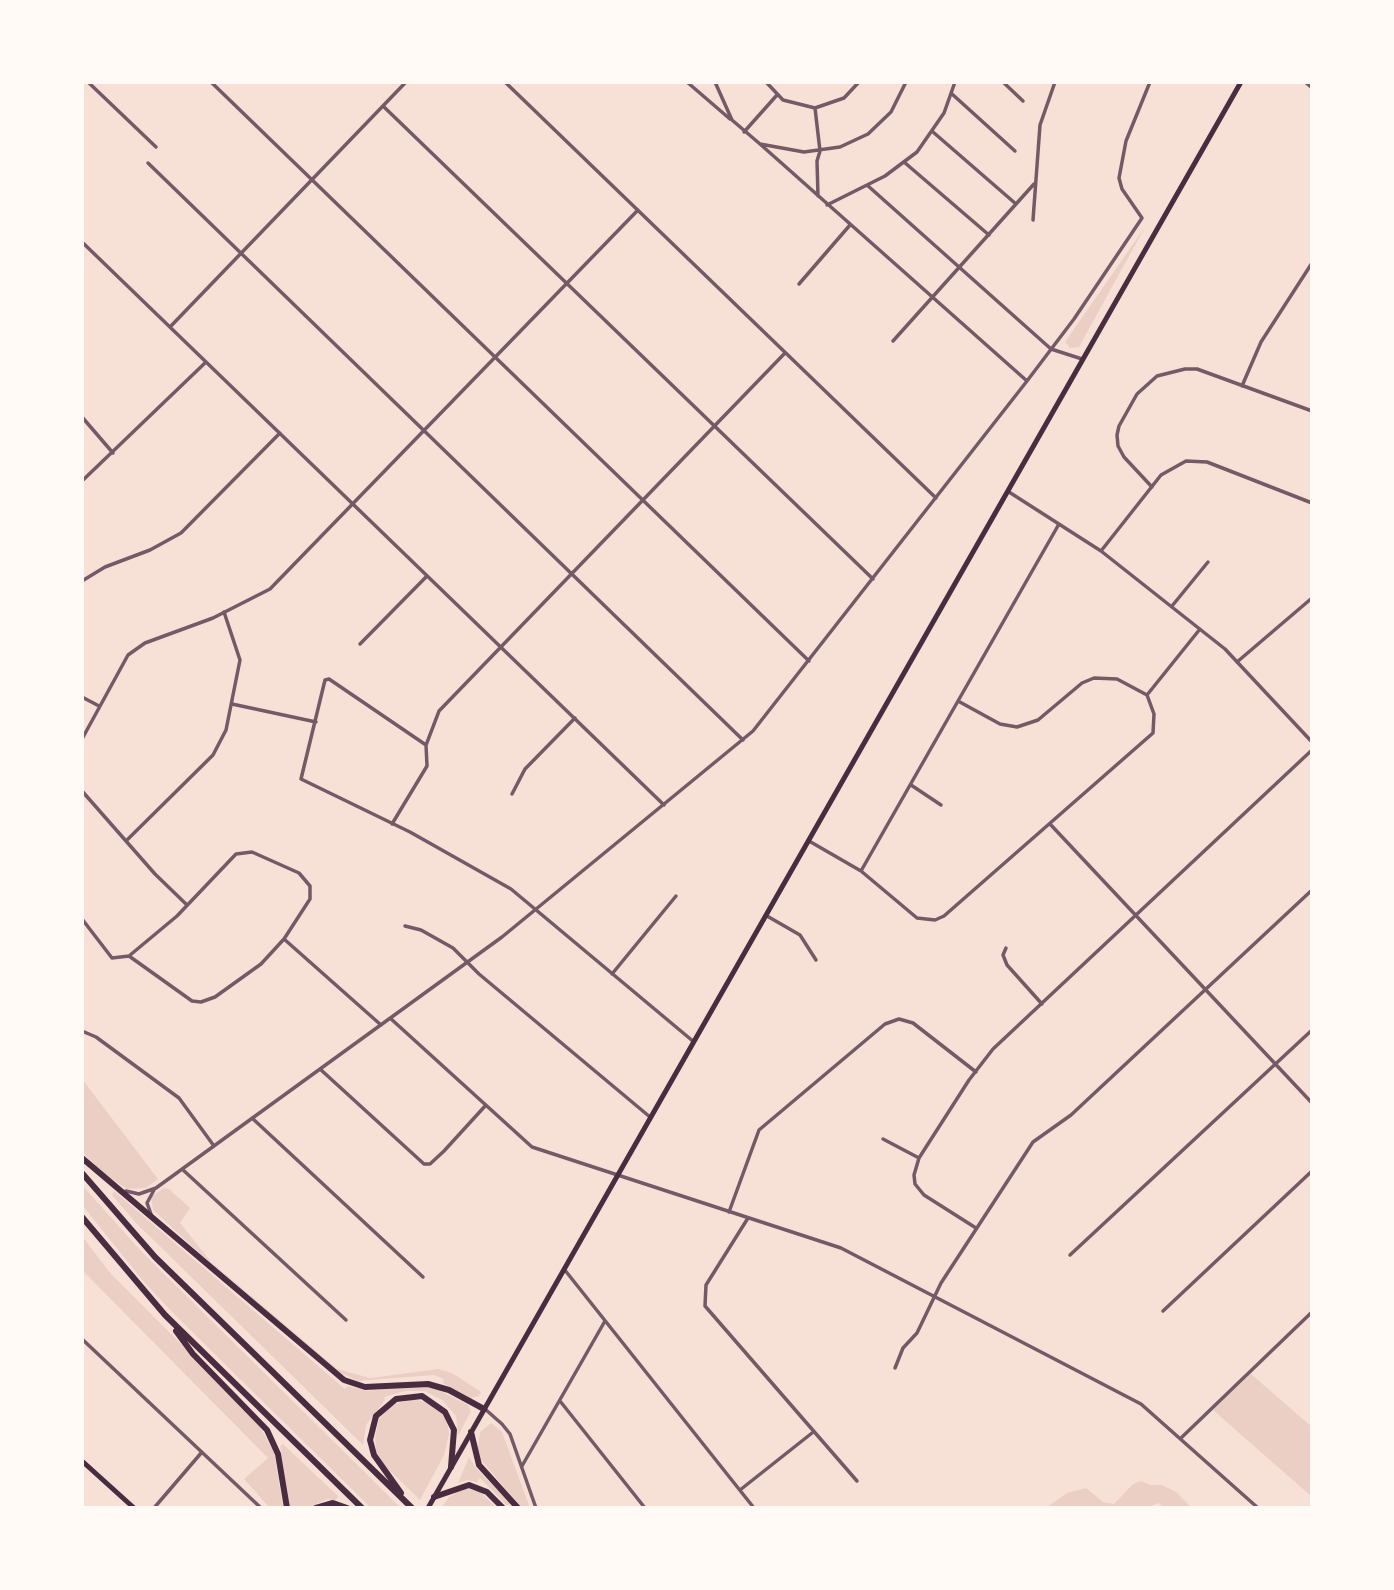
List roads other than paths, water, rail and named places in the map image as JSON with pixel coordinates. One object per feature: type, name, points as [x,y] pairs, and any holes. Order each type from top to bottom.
[{"type":"highway","points":[[82,1158],[344,1380],[365,1387],[428,1384],[484,1409]]},
{"type":"highway","points":[[82,1173],[155,1257],[412,1507]]},
{"type":"highway","points":[[82,1217],[165,1315],[193,1354],[253,1412],[267,1430],[278,1454],[287,1508]]},
{"type":"highway","points":[[165,1315],[362,1508]]},
{"type":"highway","points":[[412,1507],[371,1450],[372,1424],[383,1408],[396,1399],[412,1395],[437,1404],[448,1416],[454,1430],[451,1467]]},
{"type":"highway","points":[[471,1432],[479,1465],[518,1508]]},
{"type":"highway","points":[[434,1497],[462,1485],[473,1486],[487,1492],[503,1508]]},
{"type":"highway","points":[[316,1508],[333,1503],[347,1508]]},
{"type":"main road","points":[[428,1508],[1241,82]]},
{"type":"main road","points":[[82,1461],[134,1508]]},
{"type":"street","points":[[88,82],[156,147]]},
{"type":"street","points":[[211,82],[809,660]]},
{"type":"street","points":[[170,327],[406,82]]},
{"type":"street","points":[[505,82],[936,498]]},
{"type":"street","points":[[687,82],[1027,381]]},
{"type":"street","points":[[715,82],[732,120]]},
{"type":"street","points":[[766,82],[777,95],[791,104],[815,108],[844,98],[859,82]]},
{"type":"street","points":[[760,144],[820,151],[850,144],[877,127],[897,103],[906,82]]},
{"type":"street","points":[[827,205],[904,162],[933,132],[955,82]]},
{"type":"street","points":[[1003,82],[1023,100]]},
{"type":"street","points":[[1033,220],[1040,125],[1055,82]]},
{"type":"street","points":[[168,1233],[147,1207],[147,1201],[156,1188],[536,910],[743,740],[809,660],[1027,381],[1142,218],[1122,189],[1119,178],[1126,141],[1150,82]]},
{"type":"street","points":[[1306,82],[1312,88]]},
{"type":"street","points":[[952,94],[1015,151]]},
{"type":"street","points":[[744,132],[777,95]]},
{"type":"street","points":[[383,106],[873,579]]},
{"type":"street","points":[[815,108],[820,151],[818,197]]},
{"type":"street","points":[[933,132],[1016,204]]},
{"type":"street","points":[[904,162],[989,234]]},
{"type":"street","points":[[148,163],[743,740]]},
{"type":"street","points":[[893,341],[1034,184]]},
{"type":"street","points":[[867,185],[1051,349],[1082,359]]},
{"type":"street","points":[[82,739],[123,662],[135,649],[224,612],[270,589],[638,211]]},
{"type":"street","points":[[799,284],[850,224]]},
{"type":"street","points":[[82,242],[664,805]]},
{"type":"street","points":[[1242,387],[1261,342],[1312,264]]},
{"type":"street","points":[[392,824],[427,766],[426,745],[439,711],[785,353]]},
{"type":"street","points":[[82,481],[206,362]]},
{"type":"street","points":[[1152,487],[1132,467],[1118,446],[1119,426],[1137,394],[1157,376],[1197,369],[1312,411]]},
{"type":"street","points":[[82,417],[113,453]]},
{"type":"street","points":[[82,581],[105,567],[150,550],[181,533],[280,433]]},
{"type":"street","points":[[1101,551],[1172,466],[1200,461],[1312,503]]},
{"type":"street","points":[[1009,492],[1101,551],[1200,629],[1237,662],[1312,743]]},
{"type":"street","points":[[861,871],[1059,524]]},
{"type":"street","points":[[1172,606],[1208,562]]},
{"type":"street","points":[[360,644],[427,576]]},
{"type":"street","points":[[1237,662],[1312,598]]},
{"type":"street","points":[[127,840],[213,755],[226,730],[240,660],[224,612]]},
{"type":"street","points":[[1147,695],[1200,629]]},
{"type":"street","points":[[809,841],[861,871],[917,918],[935,920],[944,916],[1153,733],[1154,714],[1147,695],[1117,678],[1094,678],[1083,683],[1038,720],[1017,727],[1000,724],[958,701]]},
{"type":"street","points":[[426,745],[333,679],[325,680],[301,779],[392,824],[511,889],[694,1042]]},
{"type":"street","points":[[82,697],[99,706]]},
{"type":"street","points":[[232,704],[316,722]]},
{"type":"street","points":[[512,794],[525,769],[575,718]]},
{"type":"street","points":[[976,1228],[920,1191],[914,1175],[919,1158],[976,1072],[993,1049],[1312,750]]},
{"type":"street","points":[[911,785],[941,805]]},
{"type":"street","points":[[82,791],[155,874],[187,905]]},
{"type":"street","points":[[1050,824],[1312,1103]]},
{"type":"street","points":[[82,919],[112,958],[129,956],[187,905],[236,854],[252,852],[299,873],[310,886],[310,899],[284,939],[261,964],[215,998],[201,1002],[192,1001],[129,956]]},
{"type":"street","points":[[895,1368],[903,1348],[917,1333],[935,1296],[976,1228],[1033,1142],[1072,1115],[1312,890]]},
{"type":"street","points":[[612,974],[676,896]]},
{"type":"street","points":[[767,916],[800,934],[816,960]]},
{"type":"street","points":[[405,926],[445,942],[651,1117]]},
{"type":"street","points":[[284,939],[380,1025]]},
{"type":"street","points":[[1006,948],[1003,955],[1007,965],[1042,1004]]},
{"type":"street","points":[[390,1018],[532,1147],[841,1248],[1141,1404],[1258,1508]]},
{"type":"street","points":[[729,1212],[759,1130],[886,1024],[899,1019],[913,1023],[976,1072]]},
{"type":"street","points":[[1070,1255],[1312,1030]]},
{"type":"street","points":[[82,1031],[96,1037],[179,1098],[214,1146]]},
{"type":"street","points":[[320,1069],[424,1164],[430,1164],[444,1151],[486,1105]]},
{"type":"street","points":[[252,1118],[423,1277]]},
{"type":"street","points":[[883,1139],[919,1158]]},
{"type":"street","points":[[182,1169],[346,1320]]},
{"type":"street","points":[[1163,1311],[1312,1171]]},
{"type":"street","points":[[107,1181],[135,1194],[156,1188]]},
{"type":"street","points":[[748,1218],[706,1285],[705,1306],[856,1481]]},
{"type":"street","points":[[564,1269],[754,1508]]},
{"type":"street","points":[[1181,1438],[1312,1312]]},
{"type":"street","points":[[522,1466],[605,1321]]},
{"type":"street","points":[[82,1339],[261,1508]]},
{"type":"street","points":[[560,1401],[645,1508]]},
{"type":"street","points":[[484,1409],[502,1423],[510,1434],[536,1508]]},
{"type":"street","points":[[740,1490],[813,1433]]},
{"type":"street","points":[[153,1508],[202,1452]]}]
